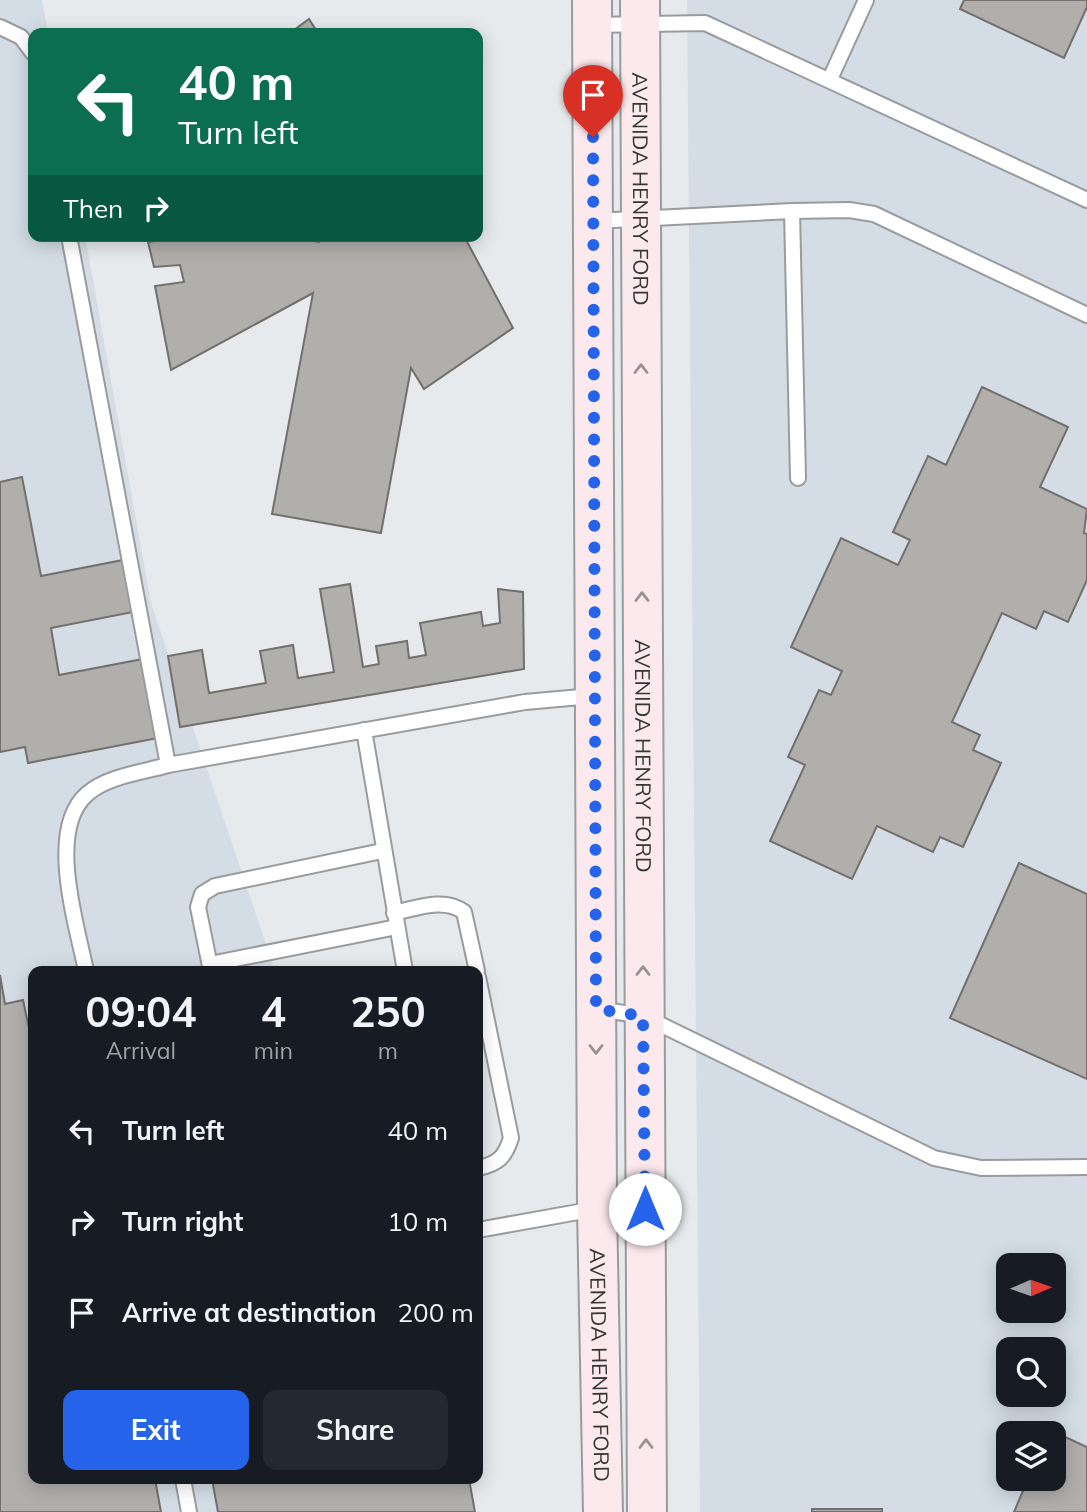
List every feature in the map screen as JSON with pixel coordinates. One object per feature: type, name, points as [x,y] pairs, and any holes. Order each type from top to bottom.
[{"type":"main road","name":"AVENIDA HENRY FORD","points":[[640,12],[647,1512]]},
{"type":"main road","name":"AVENIDA HENRY FORD","points":[[592,13],[597,1209],[603,1512]]},
{"type":"lane","points":[[830,79],[866,0]]},
{"type":"lane","points":[[592,13],[640,12],[705,23],[1087,200]]},
{"type":"lane","points":[[0,27],[21,37],[28,46]]},
{"type":"lane","points":[[593,221],[792,211],[849,210],[874,214],[1087,314]]},
{"type":"lane","points":[[792,211],[798,478]]},
{"type":"lane","points":[[70,242],[169,765]]},
{"type":"lane","points":[[85,966],[66,868],[68,825],[86,794],[113,781],[169,765],[525,702],[595,696]]},
{"type":"lane","points":[[364,730],[382,851],[404,966]]},
{"type":"lane","points":[[210,966],[198,907],[202,894],[215,886],[382,851]]},
{"type":"lane","points":[[218,966],[395,920],[439,904],[455,905],[464,912],[476,966]]},
{"type":"lane","points":[[483,1001],[511,1138],[506,1153],[495,1164],[483,1167]]},
{"type":"lane","points":[[596,1009],[643,1016],[934,1158],[981,1168],[1087,1167]]},
{"type":"lane","points":[[483,1229],[597,1209]]},
{"type":"lane","points":[[184,1484],[189,1512]]},
{"type":"shaded area","points":[[0,0],[42,0],[47,28],[28,28],[28,242],[86,242],[151,603],[273,966],[28,966],[28,1484],[447,1484],[457,1512],[0,1512]]},
{"type":"shaded area","points":[[687,0],[1087,0],[1087,1512],[700,1512]]},
{"type":"building","points":[[964,0],[1087,0],[1087,7],[1064,58],[960,9]]},
{"type":"building","points":[[309,19],[315,28],[297,28]]},
{"type":"building","points":[[148,242],[467,242],[513,328],[424,389],[411,368],[381,533],[272,514],[313,293],[171,370],[155,286],[184,282],[180,265],[154,267]]},
{"type":"building","points":[[982,387],[1068,427],[1040,487],[1087,509],[1084,533],[1087,534],[1087,580],[1068,622],[1044,611],[1036,629],[1002,613],[952,722],[980,735],[973,750],[1001,763],[963,847],[940,837],[933,852],[877,826],[852,879],[770,841],[805,765],[788,757],[819,690],[831,695],[842,671],[791,647],[841,538],[898,565],[910,540],[893,532],[928,456],[946,465]]},
{"type":"building","points":[[22,477],[41,576],[123,560],[133,612],[51,628],[59,675],[143,659],[158,738],[28,763],[25,747],[0,752],[0,482]]},
{"type":"building","points":[[350,584],[363,667],[379,664],[376,646],[407,641],[409,658],[426,655],[420,623],[481,612],[483,626],[500,623],[498,589],[523,592],[524,669],[180,727],[168,656],[202,650],[209,693],[266,683],[260,651],[293,645],[298,678],[334,672],[320,589]]},
{"type":"building","points":[[1019,863],[1087,894],[1087,1079],[950,1018]]},
{"type":"building","points":[[0,975],[5,1004],[23,1000],[28,1024],[28,1484],[156,1484],[161,1512],[0,1512]]},
{"type":"building","points":[[1066,1437],[1087,1447],[1087,1512],[1014,1512],[1023,1491],[1066,1491]]},
{"type":"building","points":[[213,1484],[470,1484],[475,1512],[218,1512]]},
{"type":"building","points":[[812,1509],[882,1509],[882,1512],[812,1512]]},
{"type":"route","points":[[593,137],[596,1009],[643,1016],[645,1209]]}]
